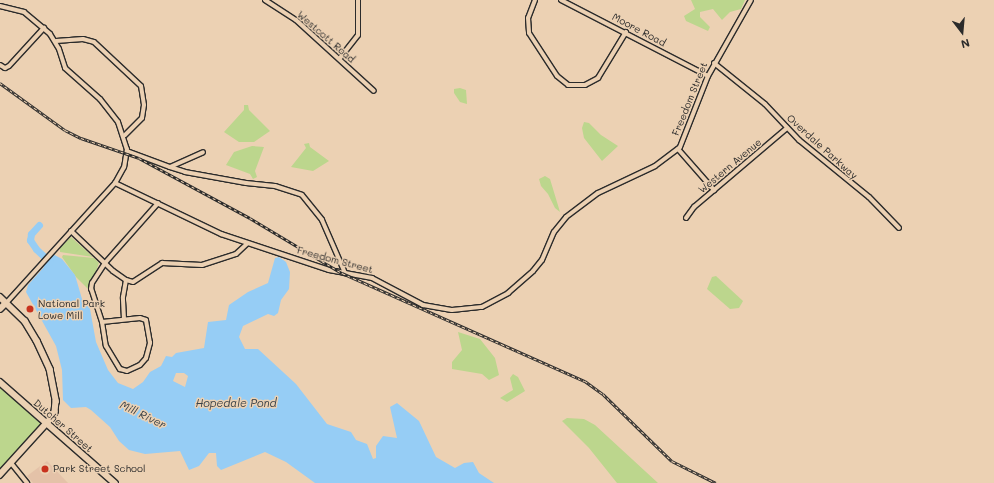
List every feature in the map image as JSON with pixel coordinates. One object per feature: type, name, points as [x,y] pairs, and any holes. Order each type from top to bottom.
[{"type":"street","name":"Westcott Road","points":[[265,0],[296,20],[340,58],[374,91]]},
{"type":"street","points":[[340,58],[358,35],[358,0]]},
{"type":"street","points":[[535,0],[528,18],[530,33],[557,76],[568,85],[585,85],[598,78],[626,32]]},
{"type":"street","name":"Moore Road","points":[[561,0],[626,32],[708,76]]},
{"type":"street","name":"Freedom Street","points":[[115,183],[221,234],[346,273],[372,278],[409,300],[434,308],[470,310],[486,305],[508,293],[539,264],[554,232],[566,217],[598,193],[655,166],[678,149],[684,142],[708,76],[751,0]]},
{"type":"street","points":[[0,6],[24,12],[44,28],[56,41],[65,68],[100,99],[125,135],[127,151],[124,168],[115,183],[0,309]]},
{"type":"street","points":[[0,65],[5,68],[9,66],[44,28]]},
{"type":"street","points":[[56,41],[83,39],[94,42],[140,86],[144,105],[142,118],[125,135]]},
{"type":"street","name":"Overdale Parkway","points":[[714,64],[758,97],[787,128],[851,184],[869,197],[899,228]]},
{"type":"street","name":"Western Avenue","points":[[686,218],[694,207],[787,128]]},
{"type":"street","points":[[678,149],[714,190]]},
{"type":"street","points":[[127,151],[185,172],[246,183],[275,186],[302,195],[322,220],[346,273]]},
{"type":"street","points":[[170,167],[180,165],[203,152]]},
{"type":"street","points":[[102,322],[145,318],[150,334],[146,358],[136,368],[127,371],[120,369],[112,361],[104,340],[102,322],[91,289],[94,277],[158,203]]},
{"type":"street","points":[[71,231],[105,263],[126,280],[136,281],[162,263],[202,265],[236,254],[248,243]]},
{"type":"street","points":[[124,320],[123,297],[126,280]]},
{"type":"street","points":[[0,298],[29,327],[50,369],[56,409],[46,424],[0,475]]},
{"type":"street","name":"Dutcher Street","points":[[0,382],[46,424],[115,483]]},
{"type":"street","points":[[11,463],[27,483]]},
{"type":"shaded area","name":"Park Street School","points":[[47,461],[68,483],[33,483],[27,476]]},
{"type":"green space","points":[[691,0],[745,0],[741,9],[730,12],[722,20],[713,9],[700,12],[700,17],[710,27],[708,31],[686,21],[684,16],[695,9]]},
{"type":"green space","points":[[460,88],[466,90],[467,104],[460,102],[454,93],[454,89]]},
{"type":"green space","points":[[244,105],[248,105],[249,110],[270,131],[254,142],[239,142],[224,132],[244,110]]},
{"type":"green space","points":[[584,122],[589,123],[601,135],[618,146],[602,161],[584,138],[582,128]]},
{"type":"green space","points":[[309,143],[310,147],[329,161],[313,171],[291,167],[306,148],[304,144]]},
{"type":"green space","points":[[252,146],[264,147],[255,171],[257,177],[253,179],[250,174],[226,165],[234,152]]},
{"type":"green space","points":[[545,176],[550,179],[560,212],[555,208],[548,194],[541,186],[539,179]]},
{"type":"green space","points":[[71,237],[93,257],[60,252],[60,248]]},
{"type":"green space","points":[[63,255],[94,258],[99,263],[89,290],[76,277],[62,257]]},
{"type":"green space","points":[[716,276],[743,301],[739,308],[730,309],[707,289],[712,277]]},
{"type":"green space","points":[[458,332],[480,339],[495,358],[499,375],[489,380],[482,374],[452,369],[452,362],[462,350]]},
{"type":"green space","points":[[513,374],[518,377],[525,391],[507,402],[500,398],[513,390],[510,378]]},
{"type":"green space","points":[[0,385],[43,424],[0,472]]},
{"type":"green space","points":[[567,418],[584,419],[595,425],[658,483],[617,483],[589,448],[562,421]]},
{"type":"water","name":"Hopedale Pond","points":[[49,252],[62,259],[75,275],[82,299],[90,309],[96,342],[108,370],[118,383],[133,389],[143,382],[150,372],[161,366],[166,356],[172,357],[176,353],[204,348],[208,322],[226,320],[229,305],[248,292],[268,283],[275,258],[279,257],[286,262],[290,272],[289,289],[281,300],[278,313],[274,316],[268,314],[243,326],[239,337],[245,349],[258,349],[296,384],[327,424],[351,432],[356,440],[367,444],[373,459],[376,458],[376,446],[383,436],[397,438],[390,407],[397,403],[419,421],[436,457],[455,468],[464,463],[473,462],[479,473],[494,483],[315,483],[286,462],[265,452],[221,470],[217,466],[216,453],[209,453],[199,466],[189,470],[180,451],[145,454],[129,450],[119,441],[110,427],[91,410],[86,407],[71,408],[63,400],[62,370],[56,346],[26,292],[28,285],[44,267],[40,261]],"holes":[[[176,373],[184,373],[188,376],[185,387],[173,381]]]},
{"type":"waterway","name":"Mill River","points":[[39,225],[31,234],[30,240],[36,249],[50,262]]},
{"type":"railway","points":[[0,83],[65,130],[81,138],[139,158],[250,218],[342,273],[585,381],[603,394],[672,461],[716,483]]},
{"type":"place","name":"National Park Lowe Mill","points":[[30,309]]},
{"type":"place","name":"Park Street School","points":[[45,469]]}]
